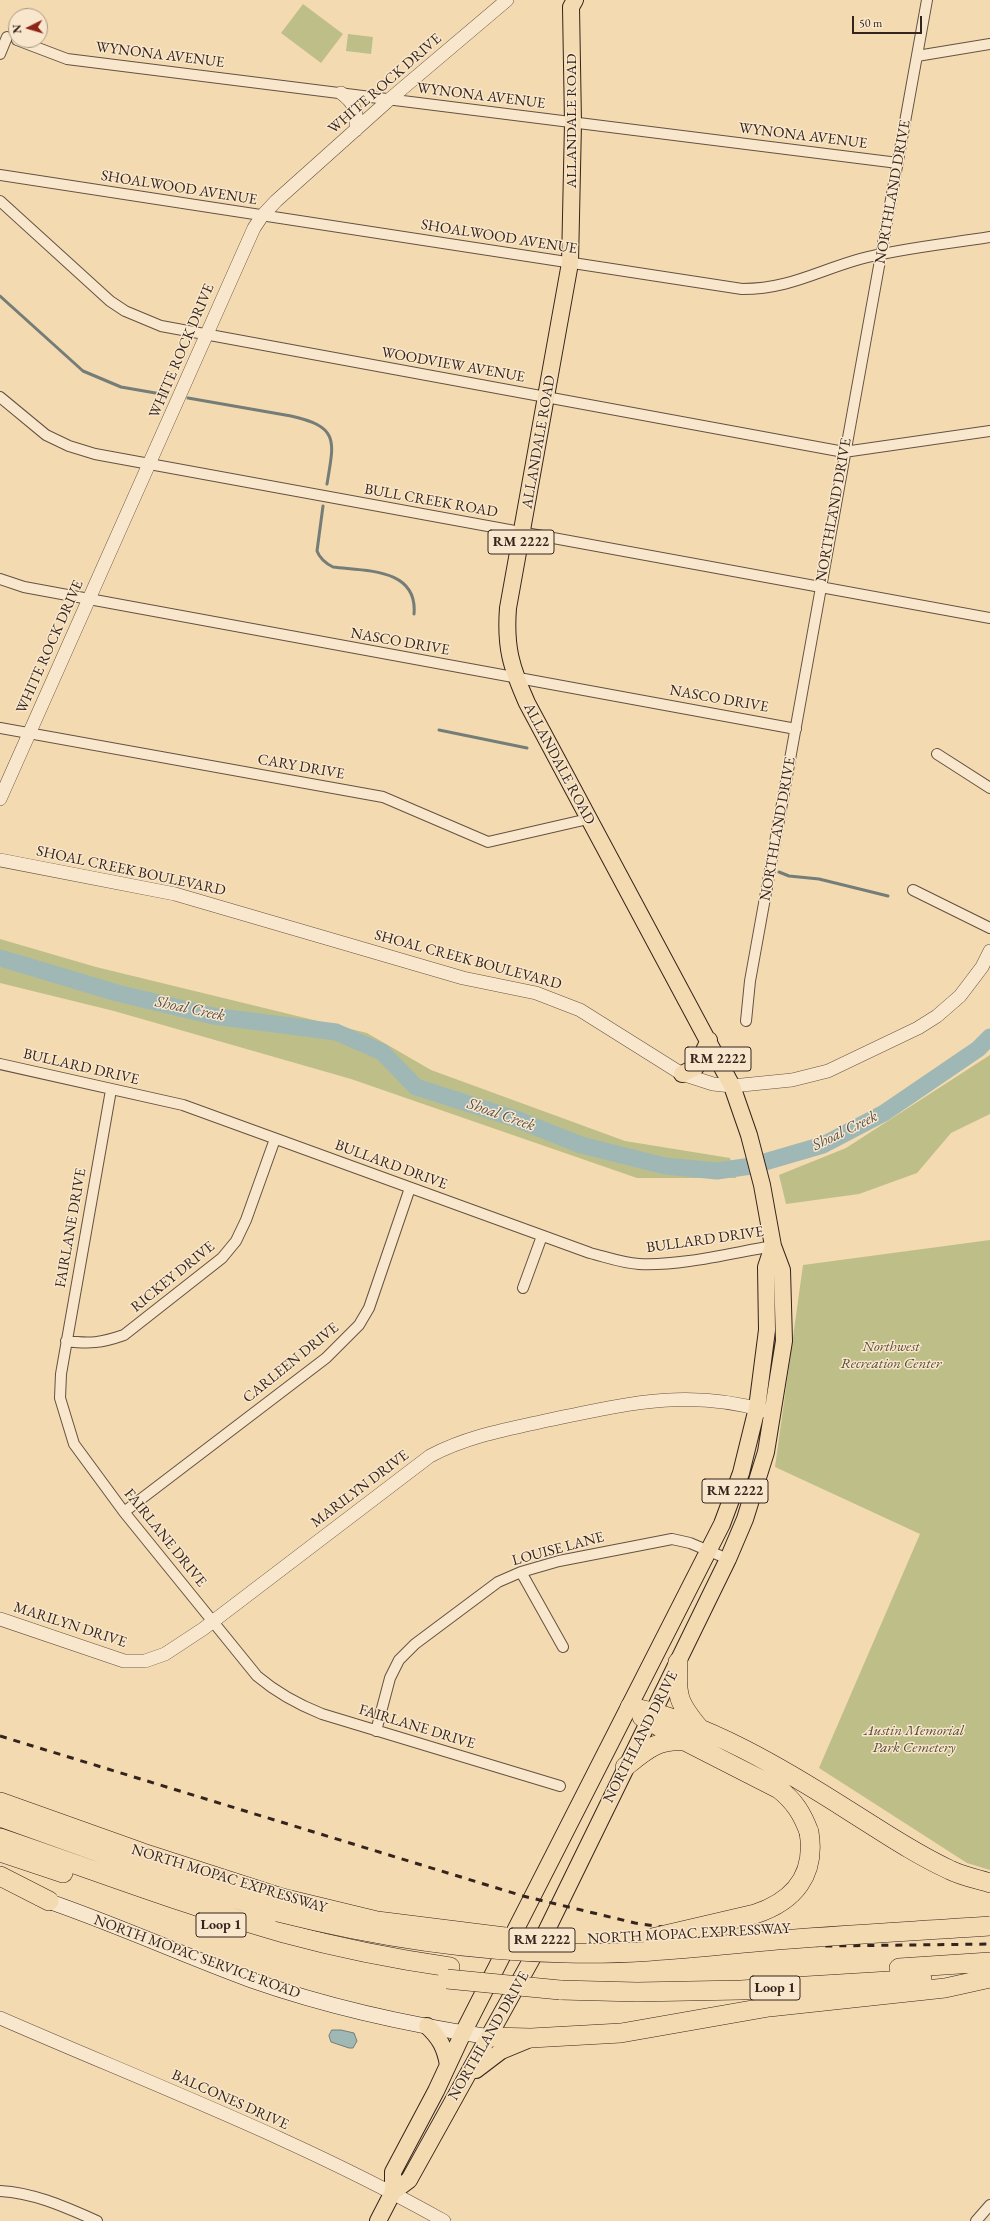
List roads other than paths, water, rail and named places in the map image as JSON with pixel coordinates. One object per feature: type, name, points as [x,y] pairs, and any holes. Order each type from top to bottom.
[{"type":"highway","points":[[678,1662],[678,1698],[689,1717],[701,1730]]},
{"type":"highway","points":[[630,1707],[650,1716],[701,1730],[803,1781],[918,1854],[951,1870],[990,1883]]},
{"type":"highway","points":[[650,1716],[685,1741],[779,1788],[792,1800],[802,1813],[809,1832],[811,1844],[810,1860],[805,1875],[798,1888],[784,1901],[770,1909],[755,1914],[652,1938]]},
{"type":"highway","points":[[625,1767],[641,1754],[661,1742],[685,1741]]},
{"type":"highway","name":"NORTH MOPAC EXPRESSWAY","points":[[0,1802],[150,1855],[280,1905],[480,1935],[567,1941],[652,1938],[990,1915]]},
{"type":"highway","points":[[0,1817],[179,1881],[280,1905],[378,1934],[424,1942],[520,1951],[567,1953],[655,1951],[770,1941],[990,1926]]},
{"type":"highway","points":[[0,1838],[234,1918],[285,1933],[449,1973]]},
{"type":"highway","name":"Loop 1","points":[[0,1852],[236,1930],[316,1953],[449,1973],[638,1992],[741,1990],[990,1975]]},
{"type":"highway","points":[[0,1876],[49,1901]]},
{"type":"highway","points":[[561,1984],[640,1980],[708,1979],[990,1962]]},
{"type":"highway","points":[[490,2037],[531,2038],[629,2032],[769,2007],[944,1988],[990,1978]]},
{"type":"main road","name":"ALLANDALE ROAD","points":[[570,2],[573,123],[570,263],[508,608],[506,630],[508,653],[516,678],[588,819],[732,1086]]},
{"type":"main road","points":[[682,1074],[696,1067],[708,1040]]},
{"type":"main road","name":"NORTHLAND DRIVE","points":[[378,2221],[393,2192],[409,2180],[490,2037],[539,1946],[625,1767],[728,1559],[756,1489],[774,1413],[784,1341],[782,1270],[773,1246],[762,1185],[749,1135],[732,1086]]},
{"type":"main road","name":"NORTHLAND DRIVE","points":[[393,2192],[393,2172],[722,1524],[741,1473],[757,1408],[768,1330],[766,1267],[773,1246]]},
{"type":"main road","name":"NORTH MOPAC SERVICE ROAD","points":[[0,1885],[49,1901],[265,1984],[337,2005],[427,2026],[490,2037]]},
{"type":"main road","points":[[427,2026],[435,2033],[444,2047],[448,2065]]},
{"type":"main road","points":[[468,2076],[499,2052],[531,2038]]},
{"type":"street","name":"WHITE ROCK DRIVE","points":[[0,799],[150,465],[240,255],[262,216],[390,99],[507,0]]},
{"type":"street","name":"NORTHLAND DRIVE","points":[[746,1021],[750,981],[796,729],[820,586],[882,254],[927,0]]},
{"type":"street","points":[[0,54],[8,40]]},
{"type":"street","points":[[918,56],[990,44]]},
{"type":"street","name":"WYNONA AVENUE","points":[[38,48],[67,59],[898,163]]},
{"type":"street","points":[[341,93],[355,106],[358,117],[356,130]]},
{"type":"street","name":"SHOALWOOD AVENUE","points":[[0,174],[262,216],[742,289],[762,289],[786,285],[858,260],[882,254],[990,237]]},
{"type":"street","name":"WOODVIEW AVENUE","points":[[0,201],[110,301],[125,311],[161,326],[844,452],[990,430]]},
{"type":"street","name":"BULL CREEK ROAD","points":[[0,397],[41,432],[63,443],[95,454],[990,618]]},
{"type":"street","name":"NASCO DRIVE","points":[[0,579],[24,587],[796,729]]},
{"type":"street","name":"CARY DRIVE","points":[[0,728],[28,735],[383,797],[488,842],[588,819]]},
{"type":"street","points":[[937,754],[990,788]]},
{"type":"street","name":"SHOAL CREEK BOULEVARD","points":[[0,860],[175,894],[463,978],[536,993],[580,1010],[682,1074],[713,1084],[732,1086],[792,1080],[828,1071],[918,1028],[937,1016],[960,996],[982,967],[990,951]]},
{"type":"street","points":[[913,890],[990,928]]},
{"type":"street","name":"BULLARD DRIVE","points":[[0,1064],[111,1090],[184,1105],[590,1254],[638,1264],[665,1264],[773,1246]]},
{"type":"street","name":"FAIRLANE DRIVE","points":[[111,1090],[66,1341],[60,1398],[65,1422],[74,1444],[124,1512],[256,1676],[275,1691],[296,1704],[322,1714],[560,1786]]},
{"type":"street","name":"RICKEY DRIVE","points":[[66,1341],[92,1344],[106,1342],[124,1335],[222,1258],[236,1241],[246,1220],[275,1139]]},
{"type":"street","name":"CARLEEN DRIVE","points":[[124,1512],[326,1358],[360,1325],[369,1308],[410,1188]]},
{"type":"street","points":[[523,1288],[542,1236]]},
{"type":"street","name":"MARILYN DRIVE","points":[[0,1619],[124,1661],[145,1661],[165,1654],[213,1621],[430,1456],[454,1443],[491,1432],[631,1403],[654,1400],[707,1400],[757,1408],[774,1413]]},
{"type":"street","name":"LOUISE LANE","points":[[376,1731],[390,1678],[399,1660],[415,1644],[478,1595],[498,1582],[521,1572],[559,1561],[672,1539],[690,1543],[728,1559]]},
{"type":"street","points":[[521,1572],[563,1647]]},
{"type":"street","name":"BALCONES DRIVE","points":[[0,2018],[255,2127],[393,2192],[444,2221]]},
{"type":"street","points":[[0,2191],[27,2193],[52,2201],[97,2221]]},
{"type":"street","points":[[976,2221],[990,2205]]},
{"type":"water","points":[[332,2030],[341,2030],[354,2033],[357,2041],[353,2048],[331,2042],[329,2036]]},
{"type":"waterway","points":[[0,296],[83,371],[121,387],[167,395]]},
{"type":"waterway","points":[[188,398],[291,416],[307,420],[318,425],[326,431],[332,446],[327,484]]},
{"type":"waterway","points":[[323,506],[317,551],[321,559],[333,567],[374,572],[399,580],[408,588],[413,599],[414,614]]},
{"type":"waterway","points":[[439,730],[527,748]]},
{"type":"waterway","points":[[779,872],[789,876],[819,879],[888,896]]},
{"type":"waterway","name":"Shoal Creek","points":[[0,958],[117,993],[213,1016],[336,1032],[382,1052],[416,1087],[516,1119],[581,1145],[665,1166],[717,1171],[751,1166],[823,1145],[884,1113],[978,1049],[990,1037]]},
{"type":"railway","points":[[0,1736],[523,1896],[635,1923],[755,1941],[822,1946],[990,1944]]},
{"type":"park label","name":"Northwest Recreation Center","points":[[891,1356]]},
{"type":"park label","name":"Austin Memorial Park Cemetery","points":[[914,1740]]}]
